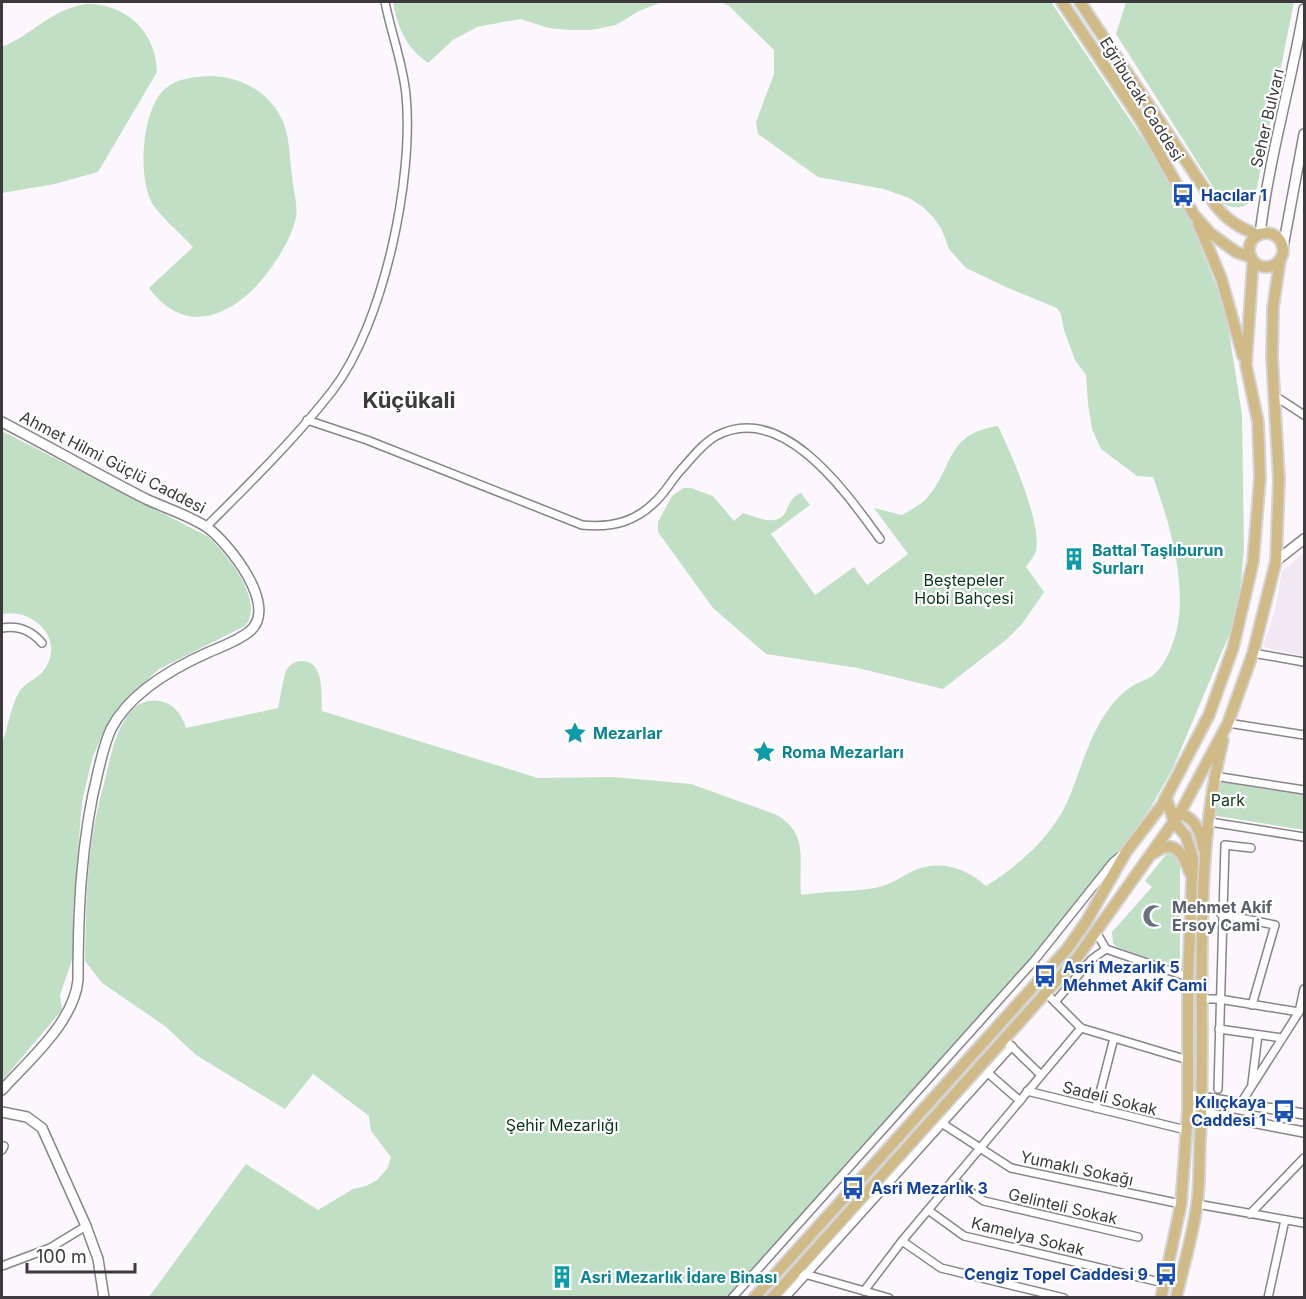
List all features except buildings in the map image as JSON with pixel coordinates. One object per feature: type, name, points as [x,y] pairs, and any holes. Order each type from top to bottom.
[{"type":"main road","name":"Eğribucak Caddesi","points":[[1062,2],[1140,119],[1194,214],[1227,246],[1252,259]]},
{"type":"main road","name":"Eğribucak Caddesi","points":[[1080,2],[1216,206],[1228,220],[1240,228],[1259,235]]},
{"type":"main road","points":[[754,1298],[1058,961],[1086,922],[1126,852],[1156,815],[1209,715],[1233,648],[1253,562],[1260,478],[1258,422],[1246,365],[1221,278],[1194,214]]},
{"type":"main road","points":[[1204,864],[1214,776],[1228,723],[1253,653],[1276,561],[1279,479],[1272,357],[1273,308],[1283,247],[1274,235],[1259,235],[1250,245],[1252,259],[1246,365]]},
{"type":"main road","points":[[1252,259],[1262,267],[1272,266],[1280,260]]},
{"type":"main road","points":[[772,1298],[801,1273],[1008,1043],[1046,993],[1077,958],[1153,853],[1228,723]]},
{"type":"main road","points":[[1161,1298],[1181,1204],[1188,1110],[1188,977],[1193,858],[1191,847],[1166,797]]},
{"type":"main road","points":[[1156,815],[1191,819],[1202,838],[1204,864],[1202,1114],[1197,1204],[1176,1298]]},
{"type":"main road","points":[[1153,853],[1164,847],[1181,851],[1192,879]]},
{"type":"street","points":[[206,527],[334,389],[361,342],[383,286],[396,222],[408,129],[398,54],[386,2]]},
{"type":"street","name":"Seher Bulvarı","points":[[1259,235],[1264,199],[1305,9]]},
{"type":"street","points":[[1283,247],[1301,175],[1305,134]]},
{"type":"street","points":[[1275,396],[1305,415]]},
{"type":"street","points":[[307,420],[367,440],[582,525],[601,526],[619,524],[638,516],[658,499],[684,466],[716,436],[735,429],[750,427],[765,429],[784,439],[817,463],[845,492],[880,539]]},
{"type":"street","name":"Ahmet Hilmi Güçlü Caddesi","points":[[2,422],[147,500],[206,527],[225,543],[239,561],[250,581],[259,612],[252,630],[238,639],[182,664],[154,682],[129,704],[111,729],[90,802],[84,844],[78,980],[74,1000],[63,1020],[2,1090]]},
{"type":"street","points":[[1276,561],[1305,539]]},
{"type":"street","points":[[2,628],[14,627],[28,630],[42,643]]},
{"type":"street","points":[[1253,653],[1305,662]]},
{"type":"street","points":[[1228,723],[1305,735]]},
{"type":"street","points":[[1214,776],[1305,790]]},
{"type":"street","points":[[1209,822],[1305,837]]},
{"type":"street","points":[[1218,1089],[1221,914],[1225,845],[1251,848]]},
{"type":"street","points":[[732,1298],[1034,961],[1113,862],[1126,852]]},
{"type":"street","points":[[1221,914],[1275,925],[1252,1005]]},
{"type":"street","points":[[1096,932],[1106,949],[1188,977]]},
{"type":"street","points":[[1054,1002],[1092,959],[1106,949]]},
{"type":"street","points":[[1241,1103],[1299,1012],[1305,989]]},
{"type":"street","points":[[1046,993],[1081,1028],[1188,1060]]},
{"type":"street","points":[[1202,999],[1220,999],[1299,1012]]},
{"type":"street","points":[[864,1291],[902,1241],[1081,1028]]},
{"type":"street","points":[[1219,1029],[1282,1038]]},
{"type":"street","points":[[1251,1087],[1258,1035]]},
{"type":"street","points":[[1096,1108],[1114,1038]]},
{"type":"street","points":[[785,1298],[801,1273],[943,1124],[988,1073],[1008,1043],[1041,1075]]},
{"type":"street","points":[[988,1073],[1020,1101]]},
{"type":"street","name":"Sadeli Sokak","points":[[1028,1091],[1186,1130]]},
{"type":"street","points":[[1189,1095],[1305,1114]]},
{"type":"street","points":[[1188,1110],[1305,1132]]},
{"type":"street","points":[[2,1112],[27,1117],[42,1128],[86,1226],[98,1259],[104,1298]]},
{"type":"street","name":"Yumaklı Sokağı","points":[[943,1124],[1011,1168],[1181,1204]]},
{"type":"street","points":[[1250,1214],[1305,1158]]},
{"type":"street","name":"Gelinteli Sokak","points":[[953,1180],[984,1201],[1138,1237]]},
{"type":"street","points":[[1197,1204],[1305,1223]]},
{"type":"street","name":"Kamelya Sokak","points":[[928,1210],[964,1236],[1164,1282]]},
{"type":"street","points":[[1268,1298],[1285,1220]]},
{"type":"street","points":[[2,1266],[50,1248],[86,1226]]},
{"type":"street","points":[[902,1241],[941,1268],[1064,1298]]},
{"type":"street","points":[[801,1273],[889,1298]]},
{"type":"shaded area","points":[[1304,553],[1304,656],[1263,647],[1275,610],[1282,571]]},
{"type":"green space","points":[[393,2],[662,2],[639,11],[616,25],[591,30],[549,28],[520,19],[477,27],[453,40],[428,63],[408,43],[397,20]]},
{"type":"green space","name":"Şehir Mezarlığı","points":[[721,2],[1051,2],[1179,193],[1220,296],[1229,332],[1242,415],[1244,549],[1241,582],[1229,635],[1173,768],[1151,807],[1118,854],[1061,926],[731,1297],[149,1297],[246,1164],[318,1210],[353,1189],[377,1180],[387,1169],[391,1157],[371,1131],[369,1116],[313,1074],[285,1109],[196,1055],[165,1026],[102,983],[85,961],[86,904],[92,837],[117,736],[122,724],[137,706],[147,701],[169,704],[180,714],[186,728],[278,708],[287,669],[297,662],[309,662],[318,672],[322,711],[538,778],[613,777],[691,784],[777,815],[794,831],[798,840],[801,860],[801,895],[875,888],[923,867],[933,866],[961,870],[986,886],[1012,868],[1047,834],[1064,808],[1091,740],[1108,710],[1127,690],[1156,673],[1171,649],[1177,629],[1180,592],[1175,552],[1159,494],[1153,477],[1137,476],[1101,449],[1092,429],[1086,375],[1075,360],[1061,314],[1057,308],[966,268],[949,249],[942,230],[934,218],[909,198],[884,189],[818,177],[758,134],[756,122],[774,74],[774,50],[729,6]]},
{"type":"green space","points":[[1126,2],[1294,2],[1255,197],[1245,206],[1233,207],[1224,204],[1116,34]]},
{"type":"green space","points":[[87,4],[115,9],[137,23],[151,44],[157,72],[98,172],[55,184],[2,193],[2,47],[53,16]]},
{"type":"green space","points":[[210,76],[236,80],[248,85],[259,92],[277,111],[283,122],[289,145],[296,212],[295,223],[280,254],[251,292],[218,313],[201,317],[183,315],[166,305],[149,288],[193,247],[152,203],[144,176],[144,142],[152,110],[158,97],[166,88],[181,80]]},
{"type":"green space","name":"Beştepeler Hobi Bahçesi","points":[[998,426],[1024,488],[1034,523],[1037,539],[1036,551],[1026,567],[1044,592],[1022,624],[1007,639],[943,689],[858,668],[766,654],[713,608],[658,532],[658,522],[672,496],[683,488],[691,488],[713,496],[734,521],[743,513],[760,519],[778,519],[783,516],[793,498],[801,493],[810,505],[771,534],[815,595],[854,567],[867,585],[908,554],[874,508],[902,515],[917,506],[935,488],[959,445],[981,430]]},
{"type":"green space","points":[[2,431],[207,536],[233,565],[247,591],[251,604],[250,616],[245,626],[159,669],[120,705],[106,726],[92,759],[82,802],[73,911],[73,957],[60,995],[62,1010],[2,1081],[3,741],[19,692],[46,667],[51,656],[51,645],[48,635],[34,620],[13,613],[2,614]]},
{"type":"green space","name":"Park","points":[[1210,780],[1304,795],[1304,830],[1205,814]]},
{"type":"green space","points":[[1168,852],[1173,853],[1180,864],[1180,965],[1177,969],[1117,947],[1113,943],[1112,932],[1152,887],[1145,881]]},
{"type":"place","name":"Hacılar 1","points":[[1183,195]]},
{"type":"place","name":"Battal Taşlıburun Surları","points":[[1074,559]]},
{"type":"place","name":"Mezarlar","points":[[575,733]]},
{"type":"place","name":"Roma Mezarları","points":[[764,752]]},
{"type":"place","name":"Mehmet Akif Ersoy Cami","points":[[1154,916]]},
{"type":"place","name":"Asri Mezarlık 5 Mehmet Akif Cami","points":[[1045,976]]},
{"type":"place","name":"Kılıçkaya Caddesi 1","points":[[1284,1111]]},
{"type":"place","name":"Asri Mezarlık 3","points":[[853,1188]]},
{"type":"place","name":"Cengiz Topel Caddesi 9","points":[[1166,1274]]},
{"type":"place","name":"Asri Mezarlık İdare Binası","points":[[562,1277]]},
{"type":"district","name":"Küçükali","points":[[409,400]]}]
